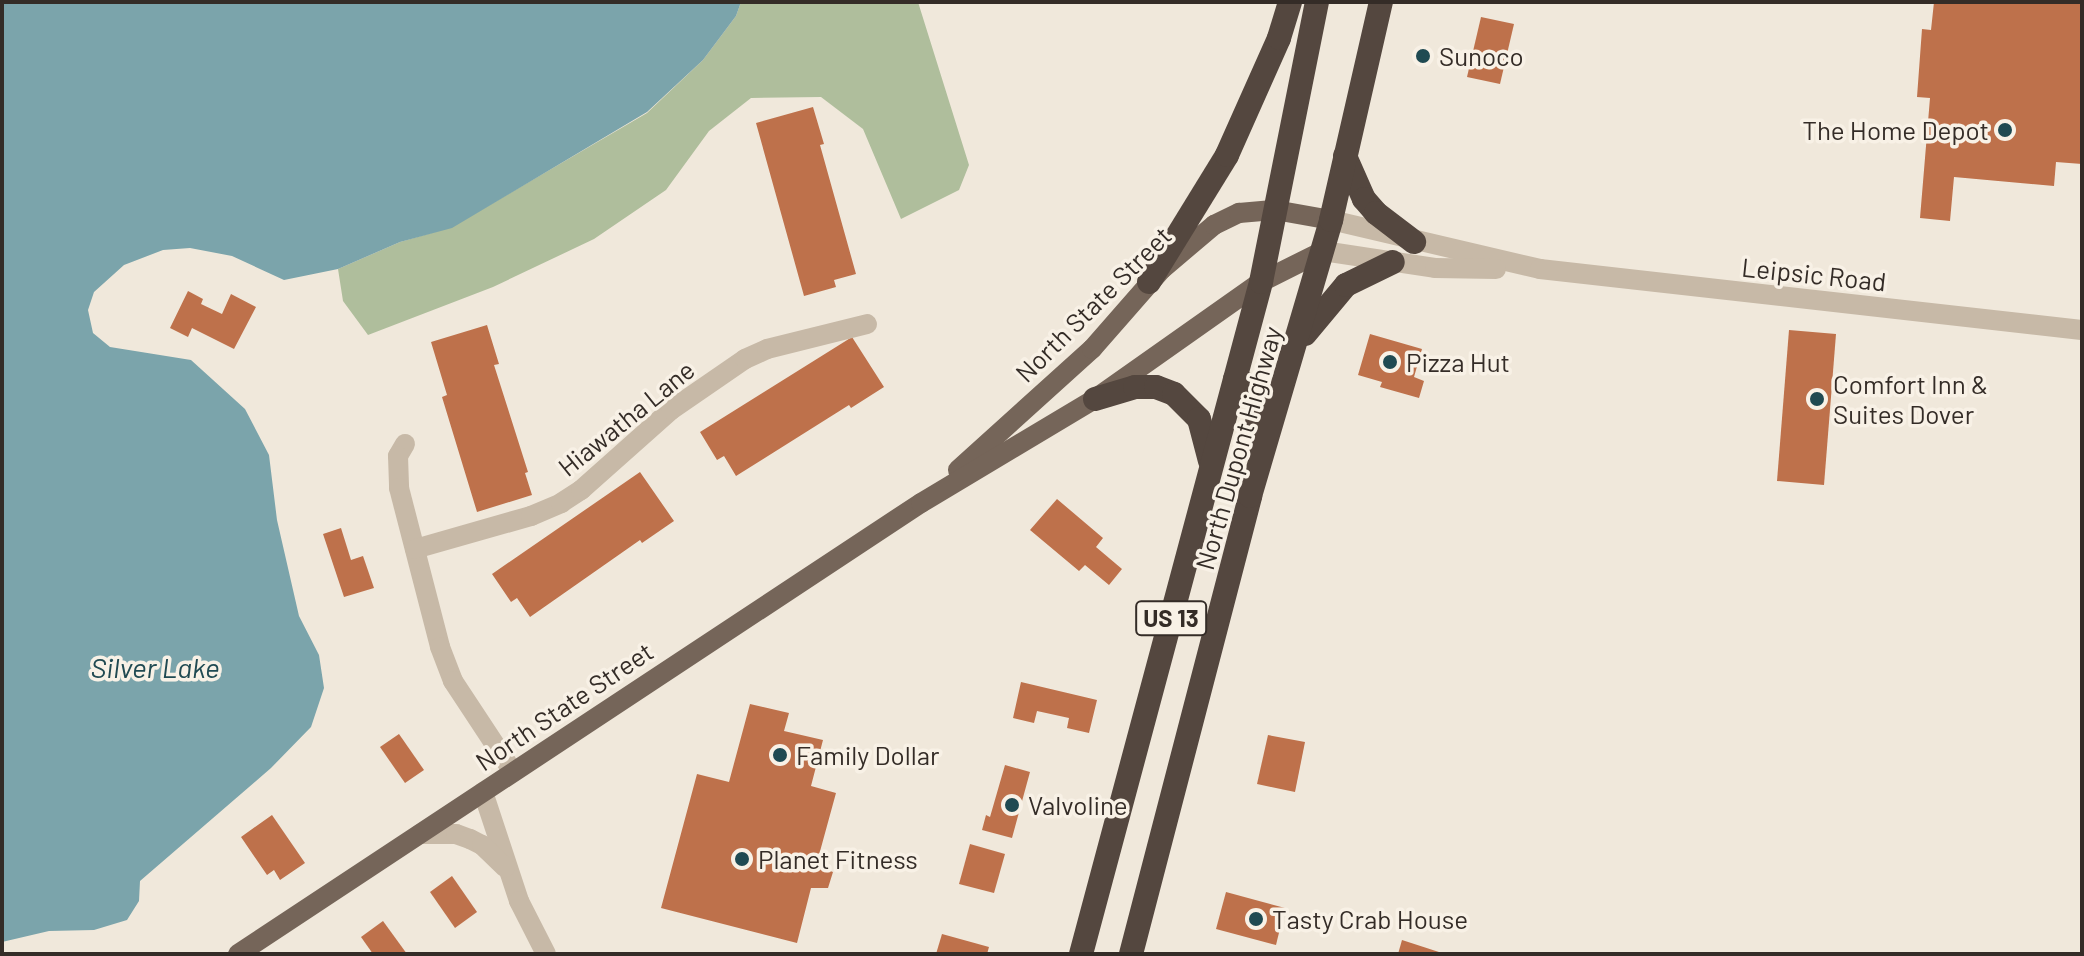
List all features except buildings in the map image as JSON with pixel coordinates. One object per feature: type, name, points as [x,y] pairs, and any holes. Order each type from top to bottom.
[{"type":"highway","points":[[1149,282],[1227,155],[1279,38],[1290,2]]},
{"type":"highway","name":"North Dupont Highway","points":[[1081,954],[1261,282],[1317,2]]},
{"type":"highway","name":"North Dupont Highway","points":[[1131,954],[1250,496],[1323,251],[1381,2]]},
{"type":"highway","points":[[1345,156],[1370,206],[1414,242]]},
{"type":"highway","points":[[1297,345],[1346,285],[1393,262]]},
{"type":"highway","points":[[1235,379],[1248,385],[1259,402],[1250,496]]},
{"type":"highway","points":[[1095,399],[1135,387],[1156,387],[1174,394],[1199,419],[1212,469]]},
{"type":"main road","name":"North State Street","points":[[921,503],[1092,349],[1149,282],[1191,241],[1214,225],[1239,213],[1275,210],[1331,220]]},
{"type":"main road","name":"North State Street","points":[[238,954],[921,503],[1095,399],[1261,282],[1323,251]]},
{"type":"street","name":"Leipsic Road","points":[[1331,220],[1414,242],[1540,269],[2082,330]]},
{"type":"street","name":"Leipsic Road","points":[[1323,251],[1435,268],[1540,269]]},
{"type":"street","name":"Hiawatha Lane","points":[[415,549],[531,516],[561,503],[581,490],[671,410],[745,359],[767,349],[867,324]]},
{"type":"street","points":[[405,444],[398,456],[399,488],[440,647],[453,681],[513,772]]},
{"type":"street","points":[[483,792],[507,868],[546,954]]},
{"type":"street","points":[[420,834],[456,834],[470,839],[507,868]]},
{"type":"green space","points":[[741,2],[918,2],[969,165],[959,190],[901,219],[863,129],[821,97],[751,98],[709,131],[666,190],[594,239],[493,287],[368,335],[343,301],[338,269],[400,242],[452,227],[647,113],[703,60],[736,16]]},
{"type":"water","name":"Silver Lake","points":[[2,2],[741,2],[736,16],[703,60],[647,112],[452,228],[400,242],[338,269],[284,280],[232,256],[190,248],[163,250],[124,265],[94,292],[88,310],[93,333],[110,347],[191,360],[245,409],[269,455],[277,520],[299,616],[319,655],[324,688],[311,727],[271,768],[140,881],[139,901],[127,920],[94,930],[49,931],[2,942]]},
{"type":"place","name":"Sunoco","points":[[1423,56]]},
{"type":"place","name":"The Home Depot","points":[[2005,130]]},
{"type":"place","name":"Pizza Hut","points":[[1390,362]]},
{"type":"place","name":"Comfort Inn & Suites Dover","points":[[1817,399]]},
{"type":"place","name":"Family Dollar","points":[[780,755]]},
{"type":"place","name":"Valvoline","points":[[1012,805]]},
{"type":"place","name":"Planet Fitness","points":[[742,859]]},
{"type":"place","name":"Tasty Crab House","points":[[1256,919]]}]
